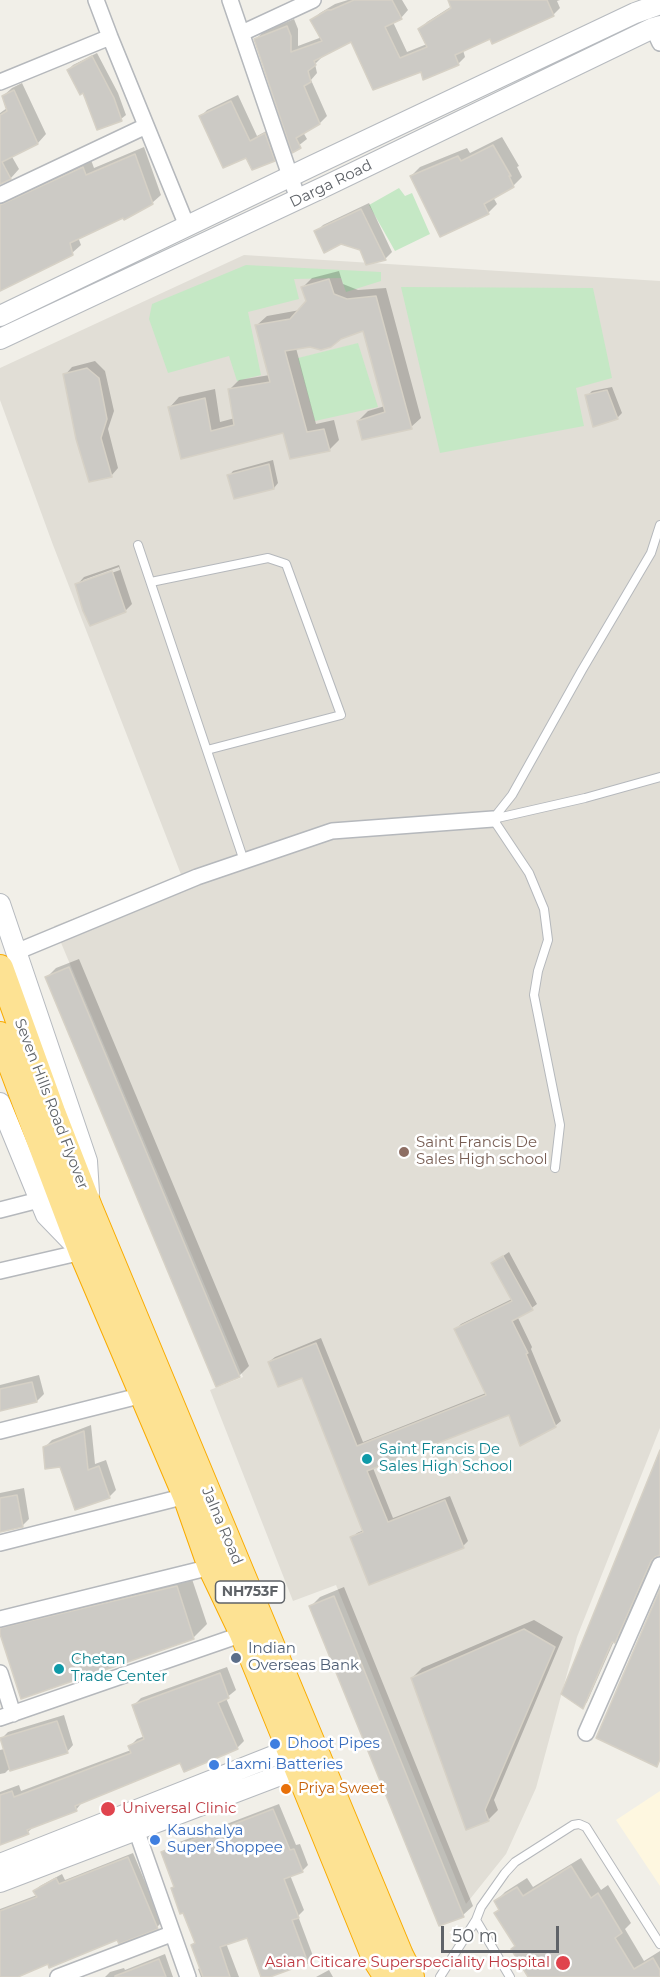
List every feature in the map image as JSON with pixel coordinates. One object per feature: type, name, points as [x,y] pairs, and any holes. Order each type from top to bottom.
[{"type":"highway","name":"Seven Hills Road Flyover","points":[[8,960],[52,1112],[90,1207]]},
{"type":"highway","name":"Seven Hills Road Flyover","points":[[0,1035],[52,1202],[82,1252]]},
{"type":"highway","name":"Jalna Road","points":[[90,1207],[411,1977]]},
{"type":"highway","name":"Jalna Road","points":[[82,1252],[186,1496],[211,1567],[243,1634],[375,1958],[387,1977]]},
{"type":"main road","name":"Darga Road","points":[[0,316],[291,175],[652,18]]},
{"type":"main road","name":"Darga Road","points":[[0,339],[298,199],[652,18]]},
{"type":"main road","points":[[0,904],[8,960],[87,1161],[90,1207]]},
{"type":"main road","points":[[0,1103],[52,1202]]},
{"type":"main road","points":[[0,1882],[133,1822],[295,1759]]},
{"type":"main road","points":[[0,1864],[133,1822]]},
{"type":"street","points":[[96,0],[187,225]]},
{"type":"street","points":[[230,0],[298,199]]},
{"type":"street","points":[[242,33],[313,0]]},
{"type":"street","points":[[0,82],[110,37]]},
{"type":"street","points":[[0,195],[146,126]]},
{"type":"street","points":[[8,960],[197,877],[332,831],[493,819]]},
{"type":"street","points":[[0,1210],[52,1202]]},
{"type":"street","points":[[0,1271],[82,1252]]},
{"type":"street","points":[[0,1431],[143,1395]]},
{"type":"street","points":[[0,1543],[186,1496]]},
{"type":"street","points":[[586,1733],[660,1565]]},
{"type":"street","points":[[0,1619],[211,1567]]},
{"type":"street","points":[[0,1673],[6,1716],[243,1634]]},
{"type":"street","points":[[133,1822],[188,1977]]},
{"type":"street","points":[[58,1977],[76,1974],[171,1934]]},
{"type":"lane","points":[[493,819],[512,795],[651,553],[660,525]]},
{"type":"lane","points":[[138,545],[244,861]]},
{"type":"lane","points":[[651,553],[660,551]]},
{"type":"lane","points":[[151,582],[268,558],[286,564],[341,715],[207,750]]},
{"type":"lane","points":[[493,819],[585,798],[660,777]]},
{"type":"lane","points":[[493,819],[529,873],[544,909],[548,940],[538,971],[534,994],[560,1125],[555,1168]]},
{"type":"lane","points":[[440,1977],[476,1920],[488,1896],[505,1873],[515,1862],[573,1825],[579,1824],[586,1827],[660,1944]]},
{"type":"lane","points":[[476,1920],[510,1977]]},
{"type":"shaded area","name":"Saint Francis De Sales High school","points":[[244,255],[660,281],[660,1428],[577,1637],[536,1788],[506,1854],[466,1904],[336,1585],[293,1601],[210,1390],[243,1377],[54,926],[182,877],[53,545],[0,400],[0,368]]},
{"type":"shaded area","points":[[660,1791],[660,1886],[616,1820]]},
{"type":"green space","points":[[399,188],[405,196],[412,193],[430,234],[395,251],[369,205]]},
{"type":"green space","points":[[246,265],[381,272],[381,281],[346,292],[341,278],[294,279],[299,299],[248,312],[261,375],[237,381],[229,356],[168,373],[149,319],[152,304]]},
{"type":"green space","points":[[401,287],[593,288],[612,378],[576,388],[584,426],[440,453]]},
{"type":"green space","points":[[358,343],[378,407],[315,421],[298,358]]},
{"type":"building","points":[[354,0],[392,0],[402,19],[385,27],[400,58],[427,47],[418,29],[451,8],[448,0],[547,0],[554,16],[492,44],[490,39],[455,55],[459,65],[423,80],[421,72],[373,90],[351,42],[314,61],[316,65],[308,71],[311,82],[304,86],[320,124],[296,138],[301,148],[292,153],[254,39],[287,26],[291,36],[291,52],[322,41],[310,20],[327,10]]},
{"type":"building","points":[[92,56],[114,98],[122,121],[97,130],[83,93],[80,95],[67,70]]},
{"type":"building","points":[[14,90],[38,144],[2,162],[11,179],[0,184],[0,115],[7,111],[2,96]]},
{"type":"building","points":[[231,101],[250,141],[265,133],[275,161],[252,170],[246,158],[223,168],[199,116]]},
{"type":"building","points":[[493,145],[511,176],[509,176],[514,187],[484,204],[489,214],[440,237],[410,176],[458,156],[461,161]]},
{"type":"building","points":[[135,154],[153,204],[124,220],[123,218],[70,243],[73,255],[0,291],[0,205],[83,167],[86,175]]},
{"type":"building","points":[[361,209],[386,260],[366,265],[360,250],[341,244],[324,253],[314,231]]},
{"type":"building","points":[[329,279],[334,294],[347,299],[376,296],[412,429],[362,440],[357,421],[385,412],[363,331],[321,350],[310,347],[285,351],[307,432],[324,429],[330,451],[290,459],[283,433],[181,459],[168,407],[205,398],[211,431],[234,425],[228,389],[270,382],[255,325],[290,319],[306,301],[301,287]]},
{"type":"building","points":[[87,368],[99,378],[107,419],[101,438],[112,477],[89,482],[76,439],[63,374]]},
{"type":"building","points":[[607,390],[618,419],[593,427],[585,395]]},
{"type":"building","points":[[269,464],[274,489],[234,499],[227,475]]},
{"type":"building","points":[[112,571],[126,612],[90,626],[75,584]]},
{"type":"building","points":[[69,967],[240,1377],[216,1387],[45,977]]},
{"type":"building","name":"Saint Francis De Sales High School","points":[[503,1256],[533,1310],[512,1321],[528,1353],[526,1354],[556,1427],[520,1446],[509,1415],[367,1471],[388,1522],[445,1500],[464,1548],[369,1585],[350,1537],[363,1532],[302,1378],[278,1387],[268,1362],[316,1343],[357,1446],[486,1395],[454,1329],[512,1301],[491,1263]]},
{"type":"building","points":[[32,1382],[37,1402],[0,1411],[0,1389]]},
{"type":"building","points":[[84,1431],[88,1470],[99,1466],[110,1498],[75,1510],[60,1467],[45,1469],[43,1447]]},
{"type":"building","points":[[660,1450],[660,1555],[651,1561],[583,1709],[561,1694]]},
{"type":"building","points":[[17,1495],[23,1527],[0,1532],[0,1498]]},
{"type":"building","name":"Chetan Trade Center","points":[[177,1586],[194,1639],[21,1699],[0,1628]]},
{"type":"building","points":[[660,1589],[660,1759],[657,1767],[596,1738]]},
{"type":"building","points":[[334,1596],[464,1917],[439,1926],[309,1606]]},
{"type":"building","points":[[524,1629],[555,1647],[485,1810],[489,1821],[466,1830],[411,1678]]},
{"type":"building","points":[[220,1673],[229,1698],[218,1703],[238,1749],[184,1772],[180,1763],[75,1806],[77,1811],[27,1830],[29,1834],[0,1845],[0,1795],[12,1791],[14,1797],[131,1753],[128,1746],[144,1739],[132,1705]]},
{"type":"building","points":[[57,1721],[68,1753],[10,1771],[0,1738]]},
{"type":"building","points":[[273,1809],[290,1850],[294,1849],[303,1872],[284,1879],[299,1918],[292,1920],[308,1963],[270,1977],[261,1977],[247,1938],[220,1947],[230,1977],[203,1977],[191,1945],[195,1943],[183,1913],[180,1914],[171,1888],[174,1887],[161,1852]]},
{"type":"building","points":[[128,1857],[158,1929],[119,1944],[117,1940],[49,1968],[48,1964],[18,1977],[0,1977],[0,1911],[37,1897],[33,1891],[56,1878],[59,1884]]},
{"type":"building","points":[[571,1866],[591,1898],[598,1893],[622,1933],[615,1938],[634,1969],[653,1958],[660,1970],[660,1977],[528,1977],[511,1949],[515,1946],[494,1913],[499,1910],[494,1901],[517,1887],[523,1896]]},
{"type":"building","points":[[159,1959],[166,1977],[115,1977],[115,1976]]},
{"type":"place","name":"Saint Francis De Sales High school","points":[[404,1152]]},
{"type":"place","name":"Saint Francis De Sales High School","points":[[367,1459]]},
{"type":"place","name":"Indian Overseas Bank","points":[[236,1658]]},
{"type":"place","name":"Chetan Trade Center","points":[[59,1669]]},
{"type":"place","name":"Dhoot Pipes","points":[[275,1744]]},
{"type":"place","name":"Laxmi Batteries","points":[[214,1765]]},
{"type":"place","name":"Priya Sweet","points":[[286,1789]]},
{"type":"place","name":"Universal Clinic","points":[[108,1809]]},
{"type":"place","name":"Kaushalya Super Shoppee","points":[[155,1840]]},
{"type":"place","name":"Asian Citicare Superspeciality Hospital","points":[[563,1963]]}]
